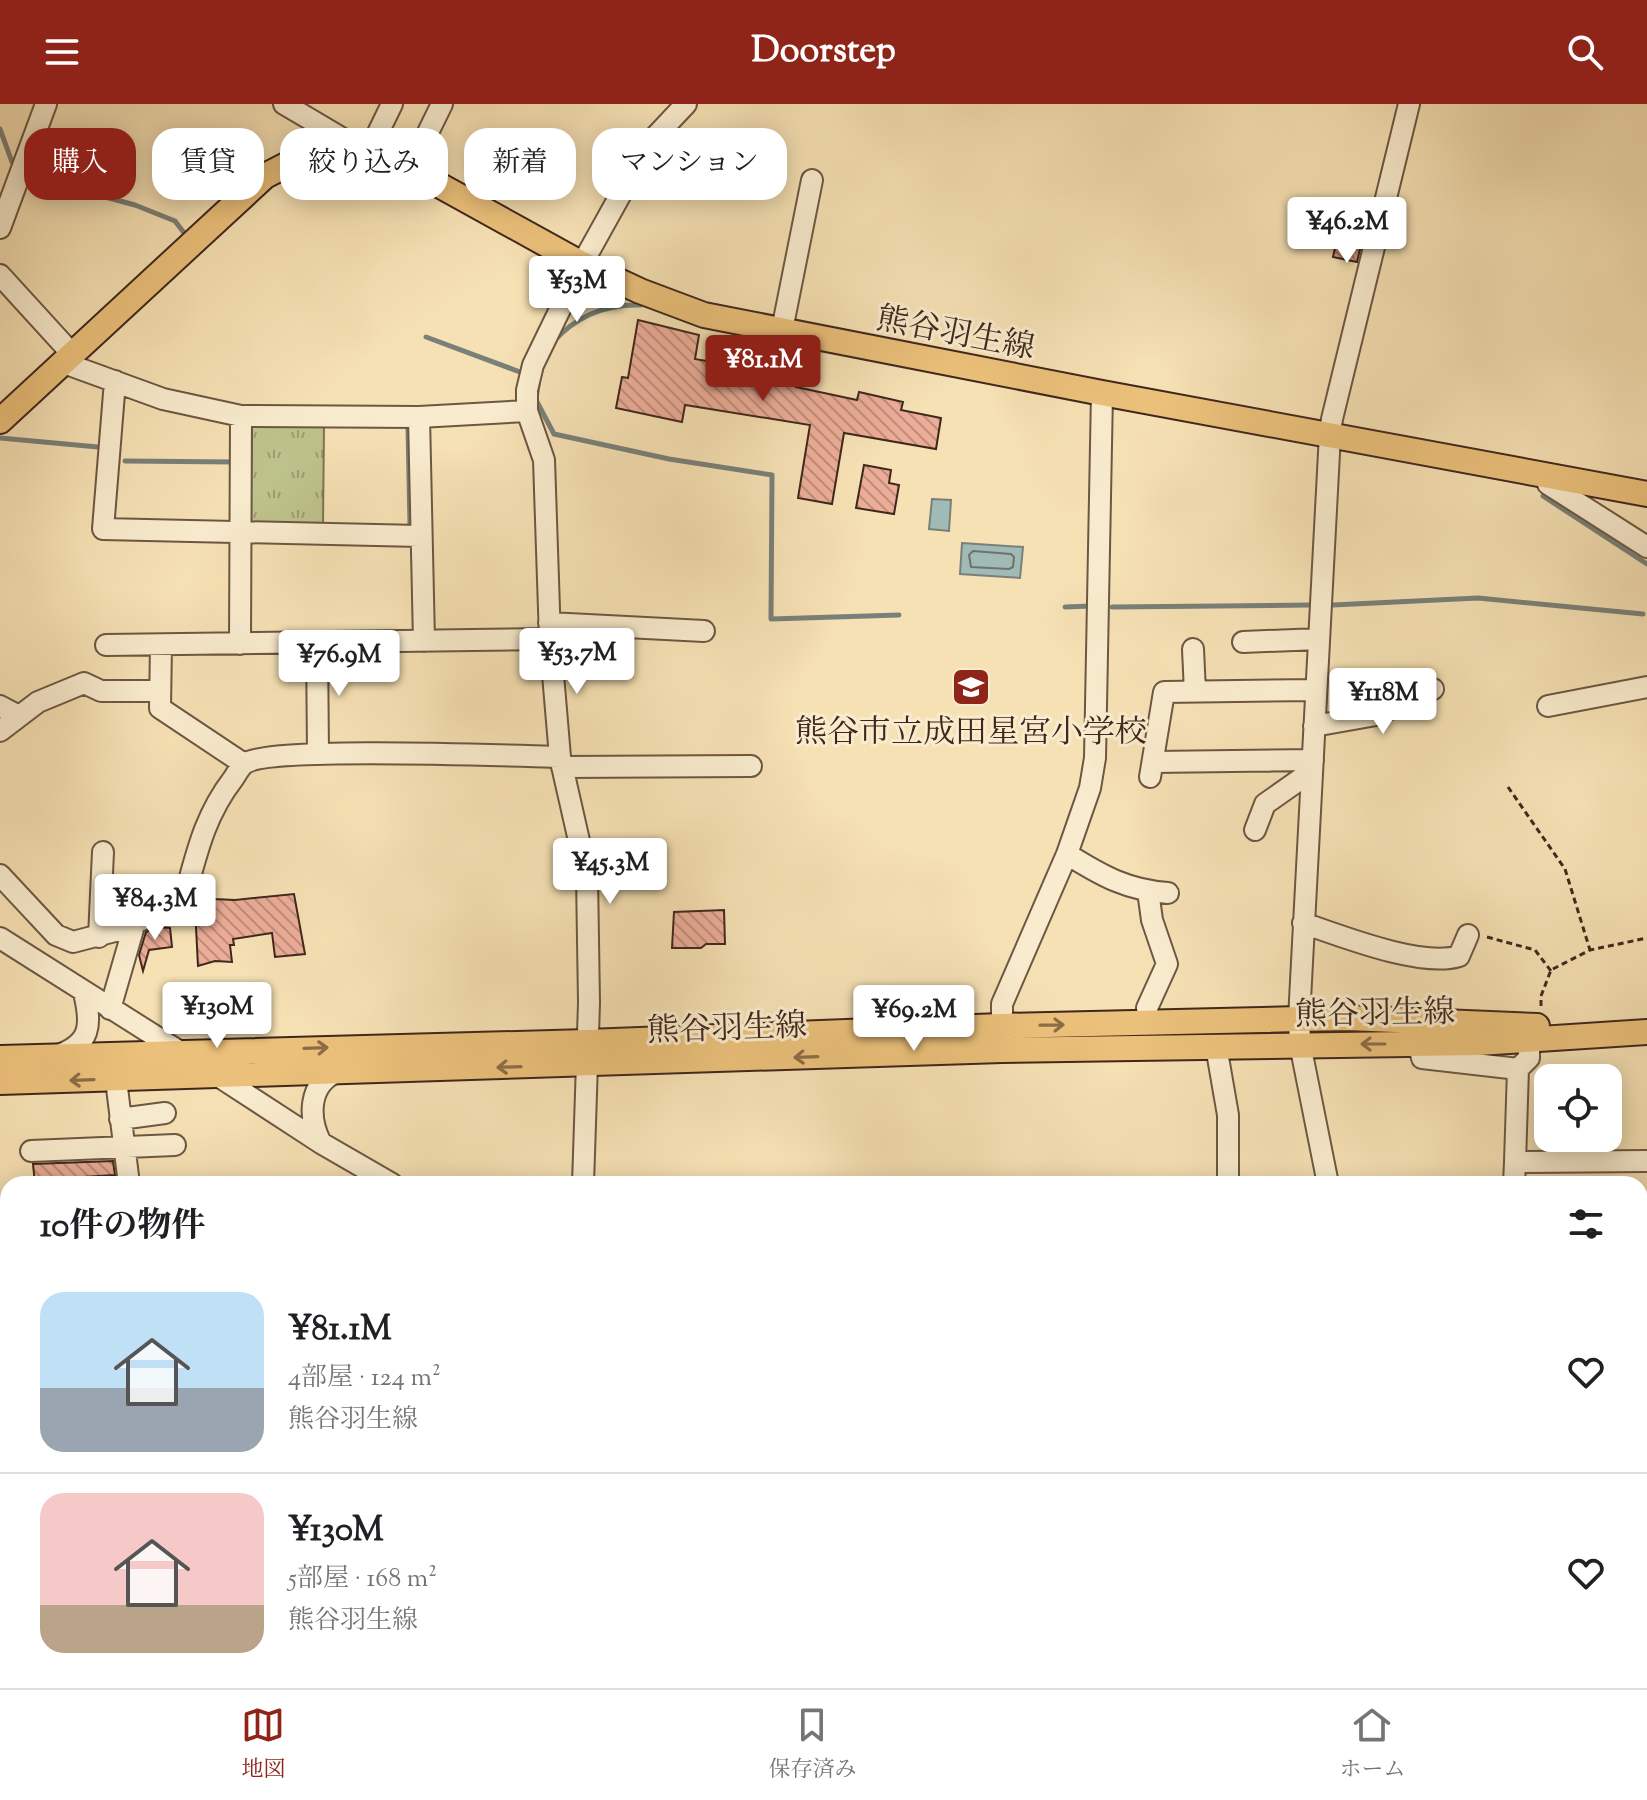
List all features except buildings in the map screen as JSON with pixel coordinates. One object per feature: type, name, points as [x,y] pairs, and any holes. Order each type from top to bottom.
[{"type":"main road","name":"熊谷羽生線","points":[[0,421],[189,244],[265,176],[280,168]]},
{"type":"main road","name":"熊谷羽生線","points":[[448,190],[582,264],[704,315],[1102,393],[1647,494]]},
{"type":"main road","name":"熊谷羽生線","points":[[0,1082],[114,1067],[182,1053],[587,1053],[1002,1038],[1348,1018],[1535,1033]]},
{"type":"main road","name":"熊谷羽生線","points":[[1002,1038],[1216,1046],[1418,1043],[1535,1033],[1647,1031]]},
{"type":"main road","name":"熊谷羽生線","points":[[0,1058],[53,1057],[114,1067],[216,1075],[337,1072],[587,1053]]},
{"type":"street","points":[[0,228],[46,104]]},
{"type":"street","points":[[284,104],[325,128]]},
{"type":"street","points":[[380,128],[392,104]]},
{"type":"street","points":[[430,128],[442,104]]},
{"type":"street","points":[[1326,1176],[1300,1044],[1299,1019],[1330,434],[1409,104]]},
{"type":"street","points":[[583,1176],[587,876],[561,762],[550,631],[544,460],[527,411],[527,390],[533,365],[582,264],[637,165],[677,107]]},
{"type":"street","points":[[782,330],[812,180]]},
{"type":"street","points":[[0,275],[68,359],[163,399],[241,416],[419,417],[527,411]]},
{"type":"street","points":[[115,381],[103,529],[420,536]]},
{"type":"street","points":[[1002,1038],[1002,1004],[1067,854],[1090,788],[1095,758],[1102,393]]},
{"type":"street","points":[[240,644],[241,416]]},
{"type":"street","points":[[419,417],[424,641]]},
{"type":"street","points":[[1547,475],[1548,484],[1647,547]]},
{"type":"street","points":[[106,645],[424,641],[550,631],[704,631]]},
{"type":"street","points":[[1243,642],[1319,639]]},
{"type":"street","points":[[317,643],[318,754]]},
{"type":"street","points":[[161,645],[160,708],[244,764]]},
{"type":"street","points":[[1193,649],[1195,692]]},
{"type":"street","points":[[0,731],[38,702],[84,683],[101,691],[160,691]]},
{"type":"street","points":[[1548,706],[1647,687]]},
{"type":"street","points":[[1314,726],[1376,715],[1433,689]]},
{"type":"street","points":[[1312,766],[1152,769],[1164,692],[1316,690]]},
{"type":"street","points":[[0,706],[19,716]]},
{"type":"street","points":[[0,875],[56,935],[73,942],[134,926],[183,903],[204,826],[219,797],[244,764],[265,757],[318,754],[751,766]]},
{"type":"street","points":[[1255,830],[1265,804],[1312,766]]},
{"type":"street","points":[[99,937],[103,852]]},
{"type":"street","points":[[1067,854],[1106,878],[1158,892],[1152,920],[1167,964],[1147,1008]]},
{"type":"street","points":[[1303,923],[1395,951],[1438,960],[1459,956],[1468,935]]},
{"type":"street","points":[[110,1009],[134,926]]},
{"type":"street","points":[[0,938],[321,1143],[378,1176]]},
{"type":"street","points":[[53,1057],[74,1050],[84,1037],[89,1022],[84,993]]},
{"type":"street","points":[[1514,1176],[1518,1069],[1529,1058],[1535,1033]]},
{"type":"street","points":[[1418,1043],[1422,1058],[1518,1069]]},
{"type":"street","points":[[1216,1046],[1228,1115],[1228,1176]]},
{"type":"street","points":[[114,1067],[128,1176]]},
{"type":"street","points":[[321,1143],[311,1117],[316,1091],[323,1080],[337,1072]]},
{"type":"street","points":[[120,1119],[165,1113]]},
{"type":"street","points":[[31,1151],[175,1145]]},
{"type":"street","points":[[1515,1162],[1647,1161]]},
{"type":"path","points":[[1508,787],[1565,869],[1590,950]]},
{"type":"path","points":[[1468,935],[1491,937],[1535,950],[1551,971]]},
{"type":"path","points":[[1535,1033],[1541,996],[1551,971],[1590,950],[1647,938]]},
{"type":"path","points":[[178,1028],[187,1027]]},
{"type":"green space","points":[[252,425],[324,426],[323,525],[250,526]]},
{"type":"green space","points":[[214,990],[221,1026],[200,1027],[180,1017],[175,997]]},
{"type":"water","points":[[932,499],[951,500],[949,531],[929,529]]},
{"type":"water","points":[[962,543],[1023,547],[1020,578],[960,574]]},
{"type":"waterway","points":[[0,129],[12,162],[18,167]]},
{"type":"waterway","points":[[116,200],[175,221],[188,238]]},
{"type":"waterway","points":[[553,342],[572,325],[593,313],[641,305]]},
{"type":"waterway","points":[[426,337],[520,372]]},
{"type":"waterway","points":[[538,384],[536,400],[554,434],[669,459],[772,475],[771,619],[899,615]]},
{"type":"waterway","points":[[408,429],[410,525]]},
{"type":"waterway","points":[[0,438],[98,447]]},
{"type":"waterway","points":[[125,461],[236,462]]},
{"type":"waterway","points":[[1543,496],[1647,564]]},
{"type":"waterway","points":[[1333,605],[1478,598],[1643,614]]},
{"type":"waterway","points":[[1112,607],[1310,605]]},
{"type":"waterway","points":[[1065,607],[1091,606]]},
{"type":"place","name":"熊谷市立成田星宮小学校","points":[[971,687]]}]
